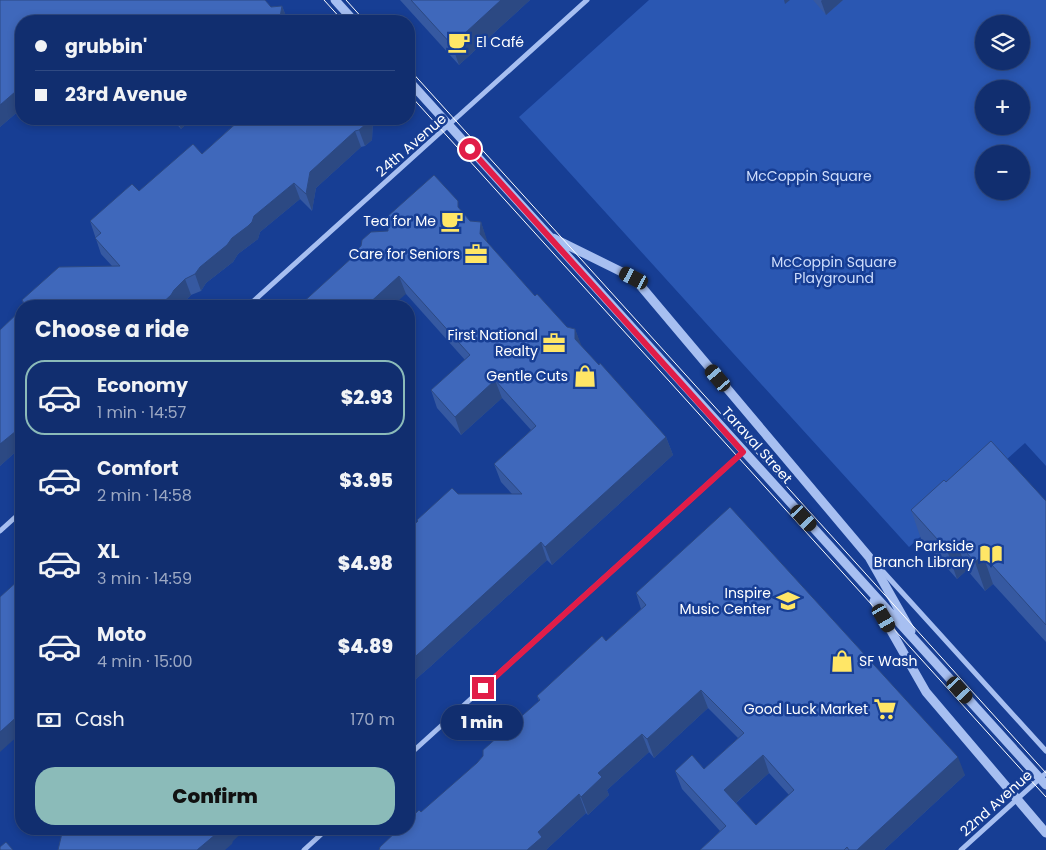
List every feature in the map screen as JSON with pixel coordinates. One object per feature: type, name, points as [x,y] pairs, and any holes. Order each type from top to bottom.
[{"type":"street","points":[[335,0],[349,15]]},
{"type":"street","name":"24th Avenue","points":[[255,300],[587,0]]},
{"type":"street","name":"Taraval Street","points":[[415,88],[743,452],[1044,779]]},
{"type":"street","name":"Taraval Street","points":[[547,234],[634,278],[869,557],[1046,750]]},
{"type":"street","points":[[415,750],[743,452]]},
{"type":"street","points":[[0,531],[15,517]]},
{"type":"street","name":"Taraval Street","points":[[869,557],[920,646]]},
{"type":"street","name":"Taraval Street","points":[[866,586],[926,692],[1046,833]]},
{"type":"street","name":"22nd Avenue","points":[[961,850],[1017,800],[1044,779]]},
{"type":"street","points":[[304,850],[320,835]]},
{"type":"green space","name":"McCoppin Square","points":[[649,0],[1046,0],[1046,466],[1025,443],[909,547],[519,117]]},
{"type":"building","points":[[0,0],[265,0],[271,7],[282,6],[280,15],[15,15],[15,92],[0,105]]},
{"type":"building","points":[[411,0],[501,0],[452,45]]},
{"type":"building","points":[[234,125],[365,125],[355,131],[310,172],[306,194],[294,183],[254,216],[248,226],[232,238],[227,245],[200,267],[195,274],[185,279],[166,300],[22,300],[59,267],[120,266],[95,238],[101,233],[90,221],[132,184],[139,191],[193,144],[202,154]]},
{"type":"building","points":[[434,175],[458,201],[458,207],[470,221],[481,222],[480,234],[535,296],[537,294],[567,327],[575,329],[575,339],[599,365],[600,363],[666,437],[545,547],[541,542],[415,657],[415,524],[417,520],[452,488],[458,494],[522,494],[494,464],[536,426],[495,380],[455,417],[431,390],[470,355],[399,276],[373,300],[306,300],[355,255],[353,253],[361,246],[362,240],[371,232],[388,231],[388,216]]},
{"type":"building","points":[[15,316],[15,432],[0,444],[0,330]]},
{"type":"building","name":"Parkside Branch Library","points":[[991,441],[1046,501],[1046,625],[983,555],[975,562],[956,541],[947,550],[911,510],[944,480],[946,482]]},
{"type":"building","points":[[730,507],[958,757],[857,850],[849,850],[847,847],[844,850],[700,850],[726,826],[675,771],[692,755],[704,769],[744,733],[701,690],[647,739],[642,734],[598,773],[602,777],[581,797],[579,794],[538,832],[542,837],[527,850],[379,850],[393,835],[415,835],[415,814],[419,810],[421,812],[477,763],[483,756],[483,750],[540,700],[537,696],[602,636],[606,641],[646,605],[636,593]],"holes":[[[763,755],[794,790],[756,825],[724,790]]]},
{"type":"building","points":[[15,583],[15,718],[0,732],[0,597]]},
{"type":"building","points":[[62,835],[215,835],[197,850],[58,850]]},
{"type":"building","points":[[6,842],[13,850],[0,850],[0,847]]},
{"type":"tram line","points":[[324,0],[338,15]]},
{"type":"tram line","points":[[346,0],[360,15]]},
{"type":"tram line","points":[[415,76],[1046,773]]},
{"type":"tram line","points":[[415,101],[1046,797]]},
{"type":"place","name":"El Café","points":[[459,42]]},
{"type":"place","name":"Tea for Me","points":[[452,221]]},
{"type":"place","name":"Care for Seniors","points":[[476,254]]},
{"type":"place","name":"First National Realty","points":[[554,343]]},
{"type":"place","name":"Gentle Cuts","points":[[585,376]]},
{"type":"place","name":"Parkside Branch Library","points":[[991,554]]},
{"type":"place","name":"Inspire Music Center","points":[[788,601]]},
{"type":"place","name":"SF Wash","points":[[842,661]]},
{"type":"place","name":"Good Luck Market","points":[[885,709]]},
{"type":"route","points":[[470,149],[743,452],[483,688]]},
{"type":"park label","name":"McCoppin Square Playground","points":[[834,270]]}]
